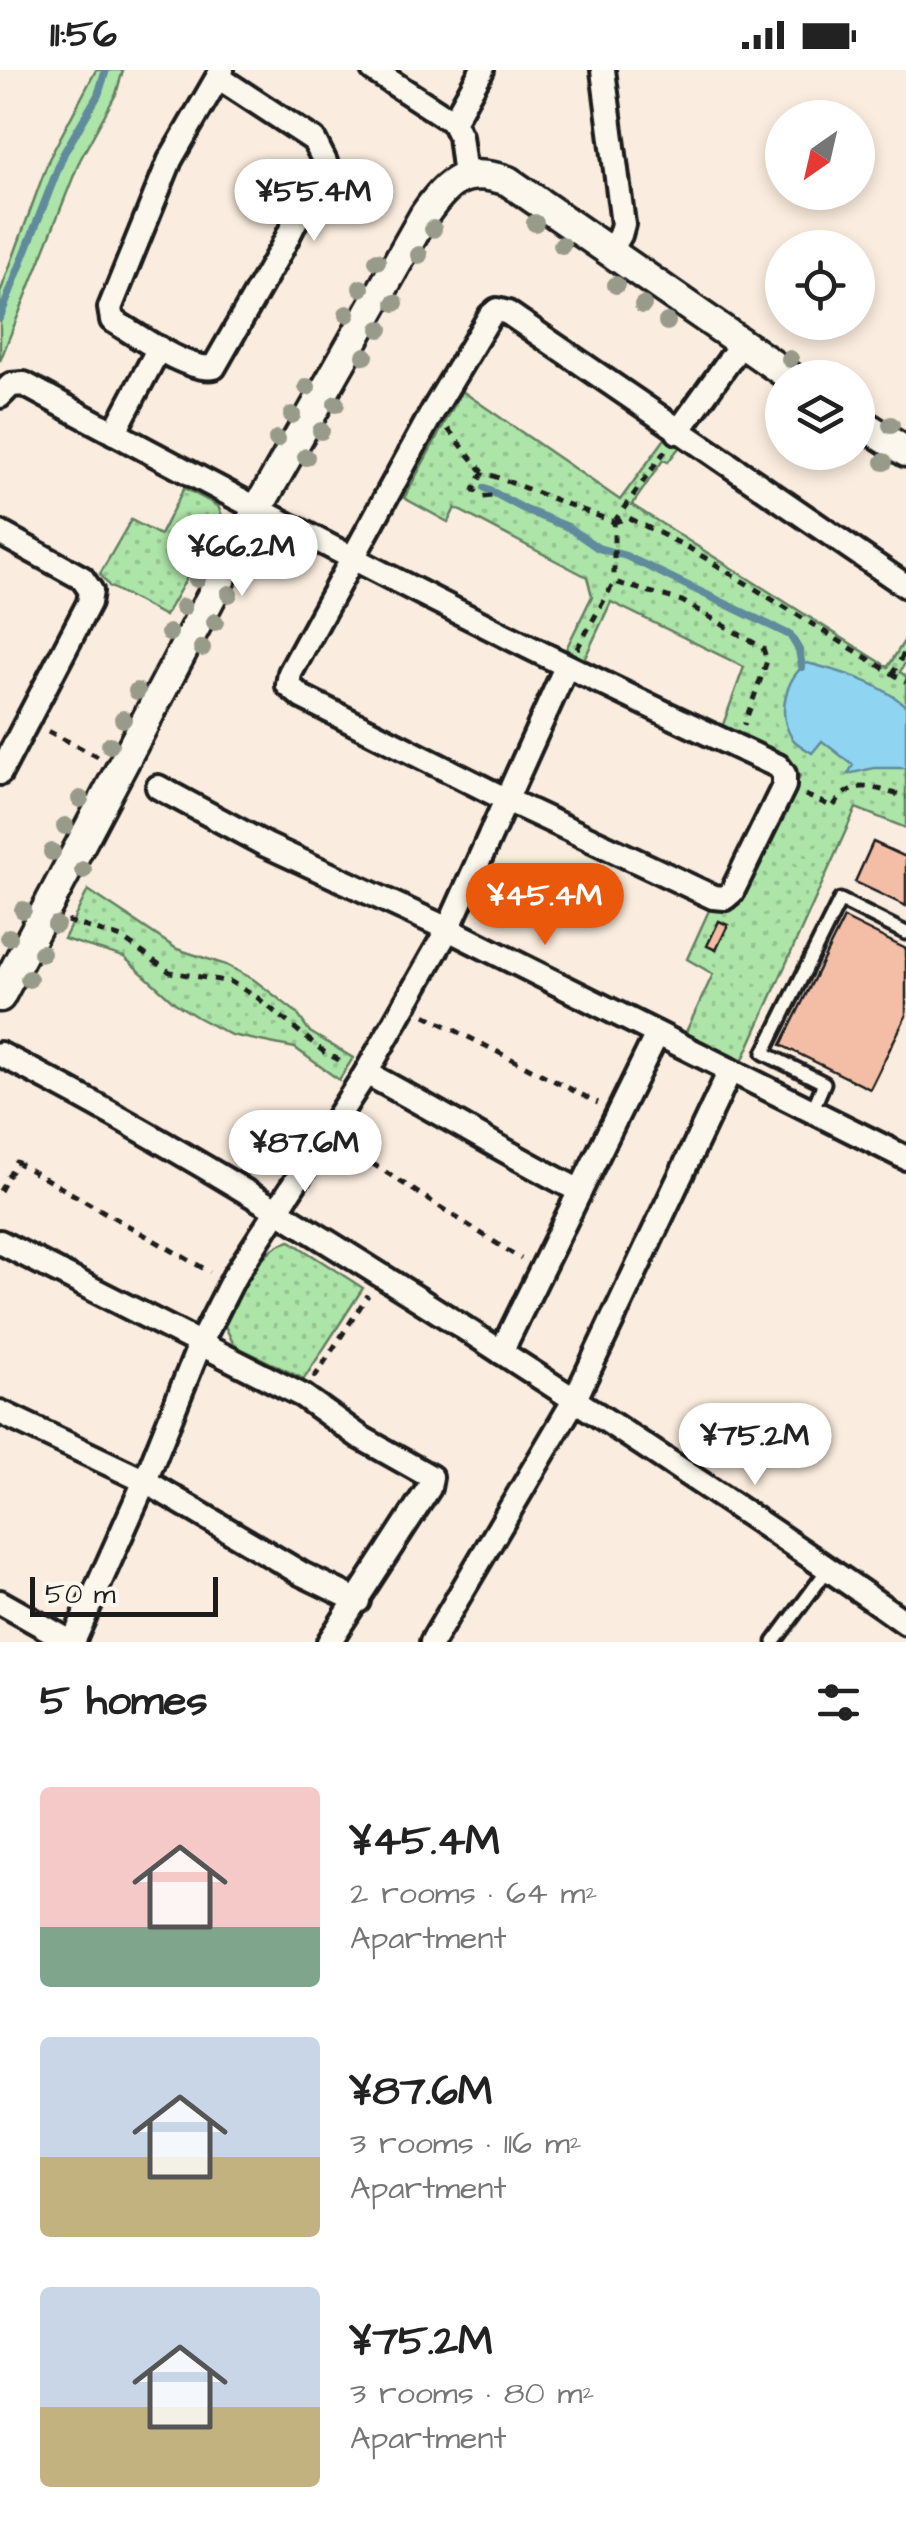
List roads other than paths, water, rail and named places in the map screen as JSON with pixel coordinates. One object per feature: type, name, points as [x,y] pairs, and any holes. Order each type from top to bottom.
[{"type":"street","points":[[373,70],[453,122],[460,136],[465,176]]},
{"type":"street","points":[[453,122],[482,70]]},
{"type":"street","points":[[603,70],[623,224],[610,252]]},
{"type":"street","points":[[220,73],[314,140],[325,162],[282,248],[214,367],[195,366],[160,348],[112,320],[110,308],[170,160],[220,73]]},
{"type":"street","points":[[0,997],[257,510],[425,214],[450,182],[490,174],[508,181],[765,360]]},
{"type":"street","points":[[0,396],[11,385],[24,384],[351,560],[778,766],[784,774],[784,786],[732,892],[725,898],[713,897],[507,800],[302,697],[288,684],[290,673],[351,560],[433,411],[496,310],[508,314],[906,586]]},
{"type":"street","points":[[678,432],[741,344]]},
{"type":"street","points":[[114,433],[160,348]]},
{"type":"street","points":[[875,431],[906,452]]},
{"type":"street","points":[[0,532],[82,578],[91,591],[89,603],[0,772]]},
{"type":"street","points":[[0,1602],[72,1642],[145,1481],[200,1344],[234,1277],[366,1073],[448,929],[566,667]]},
{"type":"street","points":[[158,787],[266,845],[448,929],[906,1158]]},
{"type":"street","points":[[501,1352],[657,1034]]},
{"type":"street","points":[[0,1054],[165,1142],[276,1208],[575,1399],[906,1623]]},
{"type":"street","points":[[432,1642],[575,1399],[730,1071]]},
{"type":"street","points":[[366,1073],[580,1191]]},
{"type":"street","points":[[0,1242],[303,1396],[360,1437],[431,1478],[429,1488],[330,1642]]},
{"type":"street","points":[[0,1412],[145,1481],[302,1574],[358,1602]]},
{"type":"lane","points":[[812,1111],[824,1084],[764,1053],[840,900],[906,933]]},
{"type":"lane","points":[[774,1642],[828,1568]]},
{"type":"water","points":[[807,663],[872,684],[906,706],[906,768],[874,768],[848,774],[853,765],[822,741],[812,753],[794,740],[787,728],[784,707],[789,687]]},
{"type":"waterway","points":[[0,317],[64,153],[98,95],[106,70]]},
{"type":"waterway","points":[[485,488],[568,527],[598,548],[626,556],[790,635],[799,650],[802,667]]}]
